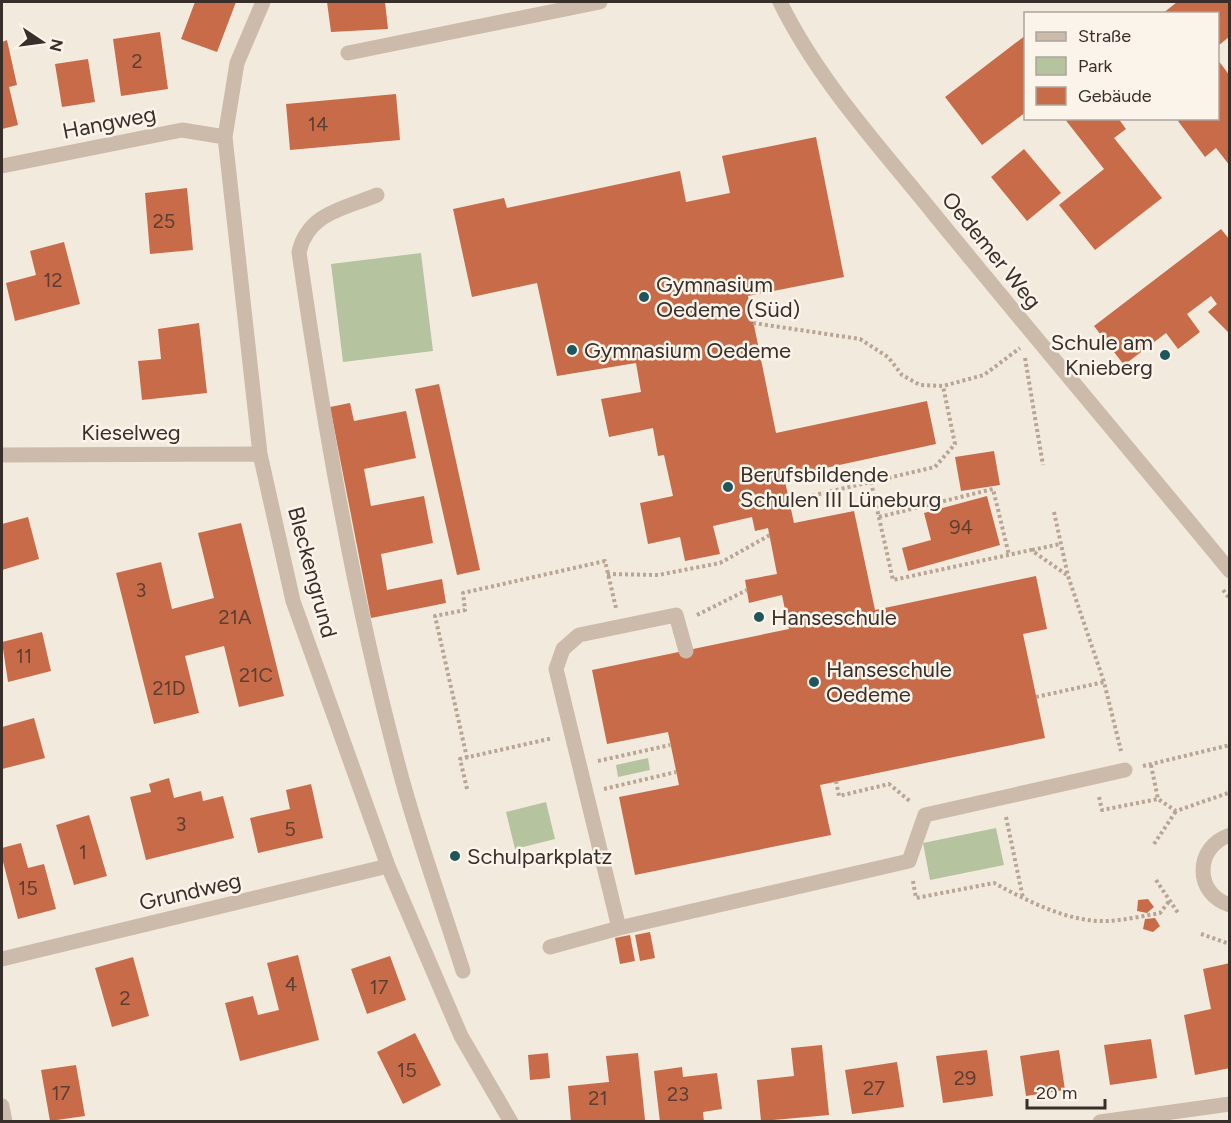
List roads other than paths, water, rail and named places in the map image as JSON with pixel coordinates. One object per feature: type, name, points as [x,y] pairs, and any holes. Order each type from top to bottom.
[{"type":"street","name":"Bleckengrund","points":[[263,2],[237,63],[225,137],[260,454],[293,601],[388,866],[461,1036],[512,1122]]},
{"type":"street","points":[[348,53],[600,2]]},
{"type":"street","name":"Oedemer Weg","points":[[780,2],[812,57],[843,101],[1036,339],[1230,571]]},
{"type":"street","name":"Hangweg","points":[[2,166],[182,130],[225,137]]},
{"type":"street","points":[[377,195],[317,220],[303,235],[299,252],[319,395],[352,572],[399,770],[463,971]]},
{"type":"street","name":"Kieselweg","points":[[2,455],[260,454]]},
{"type":"street","points":[[619,928],[556,669],[564,649],[579,635],[676,615],[686,651]]},
{"type":"street","points":[[550,947],[619,928],[909,861],[925,815],[1125,770]]},
{"type":"street","points":[[1230,835],[1209,848],[1202,872],[1211,894],[1230,905]]},
{"type":"street","name":"Grundweg","points":[[2,959],[388,866]]},
{"type":"street","points":[[1100,1122],[1230,1104]]},
{"type":"street","points":[[2,1106],[5,1122]]},
{"type":"place","name":"Gymnasium Oedeme (Süd)","points":[[644,297]]},
{"type":"place","name":"Gymnasium Oedeme","points":[[572,350]]},
{"type":"place","name":"Schule am Knieberg","points":[[1165,355]]},
{"type":"place","name":"Berufsbildende Schulen III Lüneburg","points":[[728,487]]},
{"type":"place","name":"Hanseschule","points":[[759,617]]},
{"type":"place","name":"Hanseschule Oedeme","points":[[814,682]]},
{"type":"place","name":"Schulparkplatz","points":[[455,856]]}]
